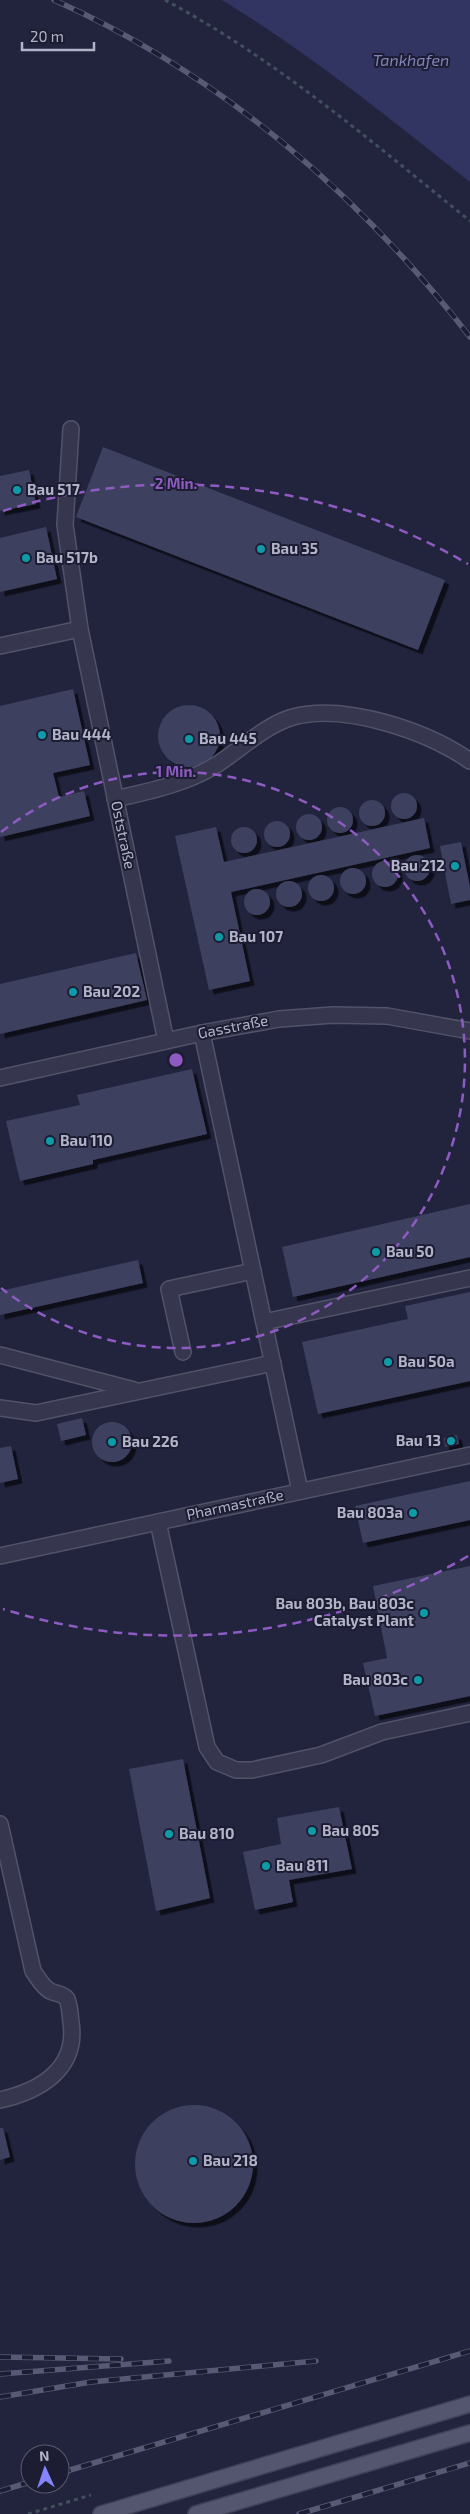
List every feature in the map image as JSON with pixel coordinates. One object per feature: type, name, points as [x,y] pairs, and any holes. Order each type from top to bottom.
[{"type":"main road","points":[[101,2514],[470,2404]]},
{"type":"main road","points":[[196,2514],[470,2433]]},
{"type":"street","name":"Oststraße","points":[[71,429],[65,525],[80,629],[166,1041]]},
{"type":"street","points":[[0,646],[80,629]]},
{"type":"street","points":[[115,799],[188,780],[216,765],[252,738],[292,717],[327,713],[370,718],[410,730],[470,760]]},
{"type":"street","name":"Gasstraße","points":[[0,1078],[202,1033],[279,1019],[334,1015],[387,1016],[470,1031]]},
{"type":"street","points":[[202,1033],[300,1491]]},
{"type":"street","points":[[183,1352],[169,1289],[253,1271]]},
{"type":"street","points":[[264,1322],[470,1278]]},
{"type":"street","points":[[0,1355],[138,1391]]},
{"type":"street","points":[[0,1408],[36,1413],[273,1363]]},
{"type":"street","name":"Pharmastraße","points":[[0,1556],[470,1455]]},
{"type":"street","points":[[158,1522],[207,1747],[217,1762],[236,1770],[252,1770],[322,1755],[382,1732],[470,1713]]},
{"type":"street","points":[[0,1824],[33,1971],[42,1984],[50,1991],[62,1994],[66,1999],[72,2028],[71,2046],[64,2062],[50,2079],[33,2090],[0,2100]]},
{"type":"path","points":[[166,0],[230,36],[314,96],[470,221]]},
{"type":"water","name":"Tankhafen","points":[[222,0],[470,0],[470,182],[318,64]]},
{"type":"building","name":"Bau 35","points":[[103,447],[445,580],[418,650],[76,517]]},
{"type":"building","name":"Bau 517","points":[[29,470],[36,504],[0,511],[0,476]]},
{"type":"building","name":"Bau 517b","points":[[46,527],[57,579],[0,592],[0,538]]},
{"type":"building","name":"Bau 444","points":[[73,689],[90,765],[53,773],[59,797],[84,791],[90,816],[0,837],[0,706]]},
{"type":"building","name":"Bau 445","points":[[189,705],[206,710],[211,714],[215,719],[220,736],[215,753],[211,758],[206,762],[189,767],[172,762],[167,758],[163,753],[158,736],[163,719],[167,714],[172,710]]},
{"type":"building","points":[[404,793],[413,797],[417,806],[413,815],[404,819],[395,815],[391,806],[395,797]]},
{"type":"building","points":[[372,800],[381,804],[385,813],[381,822],[372,826],[363,822],[359,813],[363,804]]},
{"type":"building","points":[[340,807],[349,811],[353,820],[349,829],[340,833],[331,829],[327,820],[331,811]]},
{"type":"building","points":[[309,814],[318,818],[322,827],[318,836],[309,840],[300,836],[296,827],[300,818]]},
{"type":"building","points":[[424,818],[430,848],[231,892],[250,981],[209,990],[175,836],[216,827],[224,862]]},
{"type":"building","points":[[277,821],[286,825],[290,834],[286,843],[277,847],[268,843],[264,834],[268,825]]},
{"type":"building","points":[[244,827],[253,831],[257,840],[253,849],[244,853],[235,849],[231,840],[235,831]]},
{"type":"building","name":"Bau 212","points":[[461,842],[470,887],[470,900],[451,904],[440,846]]},
{"type":"building","points":[[417,855],[426,859],[430,868],[426,877],[417,881],[408,877],[404,868],[408,859]]},
{"type":"building","points":[[385,861],[394,865],[398,874],[394,883],[385,887],[376,883],[372,874],[376,865]]},
{"type":"building","points":[[353,868],[362,872],[366,881],[362,890],[353,894],[344,890],[340,881],[344,872]]},
{"type":"building","points":[[321,875],[330,879],[334,888],[330,897],[321,901],[312,897],[308,888],[312,879]]},
{"type":"building","points":[[289,881],[298,885],[302,894],[298,903],[289,907],[280,903],[276,894],[280,885]]},
{"type":"building","points":[[257,889],[266,893],[270,902],[266,911],[257,915],[248,911],[244,902],[248,893]]},
{"type":"building","name":"Bau 202","points":[[136,953],[147,1000],[0,1034],[0,984]]},
{"type":"building","points":[[192,1069],[207,1134],[93,1160],[93,1164],[20,1181],[6,1121],[80,1105],[77,1095]]},
{"type":"building","name":"Bau 50","points":[[470,1204],[470,1257],[293,1297],[282,1247]]},
{"type":"building","points":[[138,1260],[143,1283],[0,1315],[0,1291]]},
{"type":"building","name":"Bau 50a","points":[[470,1292],[470,1381],[318,1414],[302,1342],[408,1319],[405,1306]]},
{"type":"building","points":[[82,1418],[86,1435],[61,1441],[57,1424]]},
{"type":"building","name":"Bau 226","points":[[112,1422],[123,1425],[129,1431],[132,1442],[129,1453],[123,1459],[112,1462],[101,1459],[95,1453],[92,1442],[95,1431],[101,1425]]},
{"type":"building","name":"Bau 13","points":[[457,1435],[459,1444],[445,1447],[444,1438]]},
{"type":"building","points":[[11,1446],[18,1479],[0,1483],[0,1448]]},
{"type":"building","name":"Bau 803a","points":[[470,1481],[470,1520],[363,1543],[355,1506]]},
{"type":"building","points":[[470,1566],[470,1696],[375,1716],[363,1663],[387,1658],[373,1586]]},
{"type":"building","name":"Bau 810","points":[[183,1759],[210,1898],[156,1911],[129,1769]]},
{"type":"building","name":"Bau 805","points":[[339,1807],[352,1869],[289,1880],[293,1902],[255,1910],[243,1852],[281,1844],[277,1818]]},
{"type":"building","name":"Bau 218","points":[[194,2105],[217,2110],[236,2122],[248,2141],[253,2164],[248,2187],[236,2206],[217,2218],[194,2223],[171,2218],[152,2206],[140,2187],[135,2164],[140,2141],[152,2122],[171,2110]]},
{"type":"building","points":[[0,2128],[3,2128],[10,2157],[0,2160]]},
{"type":"railway","points":[[54,0],[115,30],[173,64],[229,101],[283,143],[382,234],[427,284],[470,337]]},
{"type":"railway","points":[[70,2470],[470,2351]]},
{"type":"railway","points":[[0,2357],[121,2359]]},
{"type":"railway","points":[[0,2374],[169,2361]]},
{"type":"railway","points":[[0,2397],[91,2382],[316,2361]]},
{"type":"railway","points":[[299,2514],[470,2463]]},
{"type":"railway","points":[[0,2491],[20,2485]]},
{"type":"place","name":"Bau 517","points":[[17,490]]},
{"type":"place","name":"Bau 35","points":[[261,549]]},
{"type":"place","name":"Bau 517b","points":[[26,558]]},
{"type":"place","name":"Bau 444","points":[[42,735]]},
{"type":"place","name":"Bau 445","points":[[189,739]]},
{"type":"place","name":"Bau 212","points":[[455,866]]},
{"type":"place","name":"Bau 107","points":[[219,937]]},
{"type":"place","name":"Bau 202","points":[[73,992]]},
{"type":"place","name":"Bau 110","points":[[50,1141]]},
{"type":"place","name":"Bau 50","points":[[376,1252]]},
{"type":"place","name":"Bau 50a","points":[[388,1362]]},
{"type":"place","name":"Bau 13","points":[[451,1441]]},
{"type":"place","name":"Bau 226","points":[[112,1442]]},
{"type":"place","name":"Bau 803a","points":[[413,1513]]},
{"type":"place","name":"Bau 803b, Bau 803c Catalyst Plant","points":[[424,1613]]},
{"type":"place","name":"Bau 803c","points":[[418,1680]]},
{"type":"place","name":"Bau 805","points":[[312,1831]]},
{"type":"place","name":"Bau 810","points":[[169,1834]]},
{"type":"place","name":"Bau 811","points":[[266,1866]]},
{"type":"place","name":"Bau 218","points":[[193,2161]]}]
